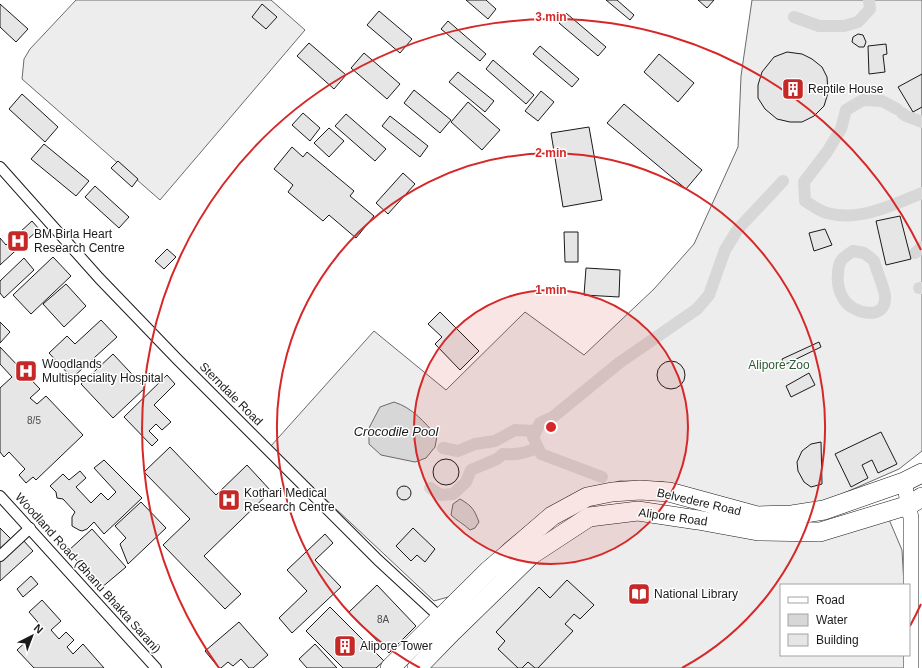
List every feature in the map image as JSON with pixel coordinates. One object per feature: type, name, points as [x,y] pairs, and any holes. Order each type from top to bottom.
[{"type":"highway","name":"Belvedere Road","points":[[390,668],[488,571],[552,516],[587,497],[612,492],[640,490],[669,492],[757,516],[792,515],[824,510],[904,482],[922,473]]},
{"type":"highway","name":"Alipore Road","points":[[417,668],[531,555],[589,517],[638,511],[758,531],[820,532],[916,501]]},
{"type":"main road","points":[[904,482],[916,501],[911,518],[911,668]]},
{"type":"street","name":"Sterndale Road","points":[[0,167],[99,278],[177,359],[378,560],[441,617],[452,632]]},
{"type":"street","name":"Woodland Road (Bhanu Bhakta Sarani)","points":[[1,499],[30,528],[156,668]]},
{"type":"street","points":[[0,556],[30,528]]},
{"type":"shaded area","points":[[76,0],[271,0],[305,30],[160,200],[22,79],[24,59],[30,49]]},
{"type":"shaded area","name":"Alipore Zoo","points":[[752,0],[922,0],[922,451],[899,469],[812,507],[764,509],[663,482],[620,481],[571,495],[537,517],[504,544],[455,595],[434,601],[270,447],[374,331],[446,390],[525,312],[584,355],[654,289],[694,244],[738,147],[741,76]]},
{"type":"shaded area","name":"National Library","points":[[885,510],[902,550],[904,584],[780,584],[780,656],[907,656],[907,668],[422,668],[530,558],[610,514],[821,526]]},
{"type":"water","name":"Crocodile Pool","points":[[394,402],[413,412],[437,436],[435,447],[426,458],[415,462],[381,455],[369,444],[369,428],[380,407]]},
{"type":"water","points":[[460,499],[470,506],[476,514],[479,522],[475,528],[470,530],[451,515],[453,504]]},
{"type":"building","points":[[466,0],[486,0],[496,9],[488,19]]},
{"type":"building","points":[[606,0],[617,0],[634,15],[630,20]]},
{"type":"building","points":[[698,0],[714,0],[707,8]]},
{"type":"building","points":[[0,4],[28,29],[16,42],[0,27]]},
{"type":"building","points":[[262,4],[277,17],[266,29],[252,17]]},
{"type":"building","points":[[379,11],[412,39],[400,53],[367,25]]},
{"type":"building","points":[[566,13],[606,47],[598,56],[559,23]]},
{"type":"building","points":[[448,21],[486,54],[480,61],[441,29]]},
{"type":"building","points":[[858,34],[863,35],[866,42],[864,47],[859,47],[852,42],[853,37]]},
{"type":"building","points":[[309,43],[346,75],[334,89],[297,56]]},
{"type":"building","points":[[886,44],[887,54],[883,55],[885,72],[869,74],[868,46]]},
{"type":"building","points":[[540,46],[579,79],[572,87],[533,54]]},
{"type":"building","name":"Reptile House","points":[[787,52],[802,54],[812,59],[822,67],[827,77],[828,93],[824,106],[814,116],[802,122],[790,122],[777,119],[765,109],[758,98],[758,85],[762,72],[774,57]]},
{"type":"building","points":[[364,53],[400,84],[387,99],[351,68]]},
{"type":"building","points":[[659,54],[694,83],[678,102],[644,72]]},
{"type":"building","points":[[493,60],[534,95],[526,104],[486,69]]},
{"type":"building","points":[[458,72],[494,101],[485,112],[449,82]]},
{"type":"building","points":[[922,74],[922,107],[913,112],[898,87]]},
{"type":"building","points":[[414,90],[451,120],[440,133],[404,103]]},
{"type":"building","points":[[541,91],[554,102],[538,121],[525,111]]},
{"type":"building","points":[[22,94],[58,127],[45,142],[9,109]]},
{"type":"building","points":[[468,102],[500,130],[482,150],[451,122]]},
{"type":"building","points":[[624,104],[702,170],[686,189],[607,123]]},
{"type":"building","points":[[303,113],[320,128],[310,141],[292,125]]},
{"type":"building","points":[[346,114],[386,149],[375,161],[335,126]]},
{"type":"building","points":[[390,116],[428,146],[420,157],[382,126]]},
{"type":"building","points":[[589,127],[602,200],[563,207],[551,133]]},
{"type":"building","points":[[329,128],[344,141],[329,157],[314,143]]},
{"type":"building","points":[[44,144],[89,181],[76,196],[31,159]]},
{"type":"building","points":[[292,147],[303,157],[307,152],[354,191],[350,196],[374,216],[356,238],[329,215],[323,221],[288,192],[293,185],[274,169]]},
{"type":"building","points":[[118,161],[138,179],[132,187],[111,168]]},
{"type":"building","points":[[403,173],[415,184],[388,214],[376,203]]},
{"type":"building","points":[[95,186],[129,217],[119,228],[85,197]]},
{"type":"building","points":[[900,216],[911,259],[886,265],[876,221]]},
{"type":"building","name":"BM Birla Heart Research Centre","points":[[32,221],[39,229],[0,265],[0,238],[6,245]]},
{"type":"building","points":[[825,229],[832,245],[814,251],[809,233]]},
{"type":"building","points":[[564,232],[578,232],[578,262],[565,262]]},
{"type":"building","points":[[167,249],[176,257],[164,269],[155,261]]},
{"type":"building","points":[[53,257],[71,276],[31,314],[13,295]]},
{"type":"building","points":[[24,258],[34,270],[4,298],[0,293],[0,281]]},
{"type":"building","points":[[586,268],[620,270],[619,297],[584,295]]},
{"type":"building","points":[[66,284],[86,306],[64,327],[43,304]]},
{"type":"building","points":[[440,312],[479,351],[460,370],[435,344],[442,337],[428,324]]},
{"type":"building","points":[[101,320],[117,337],[72,378],[49,353],[67,336],[75,344]]},
{"type":"building","points":[[0,322],[10,332],[0,343]]},
{"type":"building","points":[[819,342],[821,347],[784,365],[782,359]]},
{"type":"building","name":"Woodlands Multispeciality Hospital","points":[[0,347],[40,389],[30,398],[37,404],[46,396],[83,435],[36,480],[33,477],[26,483],[19,475],[25,469],[9,452],[4,457],[0,452],[0,388],[12,377],[0,364]]},
{"type":"building","points":[[113,354],[145,388],[113,418],[81,384]]},
{"type":"building","points":[[671,361],[681,365],[685,375],[681,385],[671,389],[661,385],[657,375],[661,365]]},
{"type":"building","points":[[809,373],[815,385],[791,397],[786,386]]},
{"type":"building","points":[[167,375],[175,384],[154,405],[171,422],[162,430],[156,424],[149,431],[158,440],[152,446],[124,417]]},
{"type":"building","points":[[881,432],[897,464],[878,473],[872,460],[862,465],[868,478],[851,487],[835,454]]},
{"type":"building","points":[[821,442],[822,484],[811,487],[804,482],[798,471],[797,462],[802,451],[811,444]]},
{"type":"building","points":[[170,447],[216,495],[247,465],[271,491],[204,556],[241,594],[225,609],[163,545],[190,519],[144,472]]},
{"type":"building","points":[[446,459],[455,463],[459,472],[455,481],[446,485],[437,481],[433,472],[437,463]]},
{"type":"building","points":[[104,460],[142,498],[104,534],[94,522],[87,529],[82,531],[79,530],[72,526],[72,517],[75,512],[63,499],[57,498],[56,492],[50,486],[63,474],[69,480],[80,471],[86,478],[76,487],[91,503],[101,493],[108,500],[116,492],[94,468]]},
{"type":"building","points":[[401,486],[407,486],[411,490],[411,496],[407,500],[401,500],[397,496],[397,490]]},
{"type":"building","points":[[141,502],[166,528],[128,564],[120,544],[126,538],[115,526]]},
{"type":"building","points":[[0,528],[12,540],[0,552]]},
{"type":"building","points":[[413,528],[435,549],[425,562],[417,555],[411,561],[396,546]]},
{"type":"building","points":[[92,529],[126,567],[101,588],[68,551]]},
{"type":"building","points":[[325,534],[333,543],[315,560],[341,587],[292,633],[279,618],[307,591],[287,570]]},
{"type":"building","points":[[23,540],[33,551],[0,581],[0,562]]},
{"type":"building","points":[[31,576],[38,584],[23,597],[17,589]]},
{"type":"building","points":[[567,580],[594,605],[580,619],[574,614],[565,624],[573,631],[538,668],[535,668],[528,662],[522,668],[518,668],[498,649],[505,641],[496,632],[539,587],[550,598]]},
{"type":"building","points":[[377,585],[416,626],[389,653],[349,612]]},
{"type":"building","points":[[42,600],[61,621],[51,630],[59,639],[66,632],[74,640],[67,647],[73,654],[83,644],[104,668],[34,668],[17,650],[42,627],[29,612]]},
{"type":"building","name":"Alipore Tower","points":[[330,607],[384,661],[376,668],[343,668],[306,631]]},
{"type":"building","points":[[239,622],[268,655],[253,668],[249,668],[241,659],[233,666],[228,662],[219,668],[205,651]]},
{"type":"building","points":[[315,644],[337,668],[307,668],[299,659]]},
{"type":"waterway","points":[[794,17],[819,26],[844,26],[858,22],[870,9],[869,0]]},
{"type":"waterway","points":[[897,109],[882,101],[863,100],[846,110],[841,129],[827,152],[804,182],[805,201],[827,213],[851,215],[876,211],[922,193]]},
{"type":"waterway","points":[[902,113],[922,122]]},
{"type":"waterway","points":[[602,477],[541,454],[533,437],[540,423],[553,417],[619,363],[697,309],[709,295],[725,250],[738,229],[783,181]]},
{"type":"waterway","points":[[915,253],[922,247]]},
{"type":"waterway","points":[[872,259],[864,253],[853,251],[841,260],[838,270],[840,293],[847,304],[853,308],[868,313],[880,310],[884,304],[885,296],[874,261]]},
{"type":"waterway","points":[[443,448],[458,451],[475,444],[495,441],[515,430],[536,431]]},
{"type":"waterway","points":[[430,488],[441,495],[453,494],[466,482],[471,470],[497,459],[503,454],[521,453],[537,448]]},
{"type":"place","name":"Reptile House","points":[[793,89]]},
{"type":"place","name":"BM Birla Heart Research Centre","points":[[18,241]]},
{"type":"place","name":"Woodlands Multispeciality Hospital","points":[[26,371]]},
{"type":"place","name":"Kothari Medical Research Centre","points":[[229,500]]},
{"type":"place","name":"National Library","points":[[639,594]]},
{"type":"place","name":"Alipore Tower","points":[[345,646]]}]
